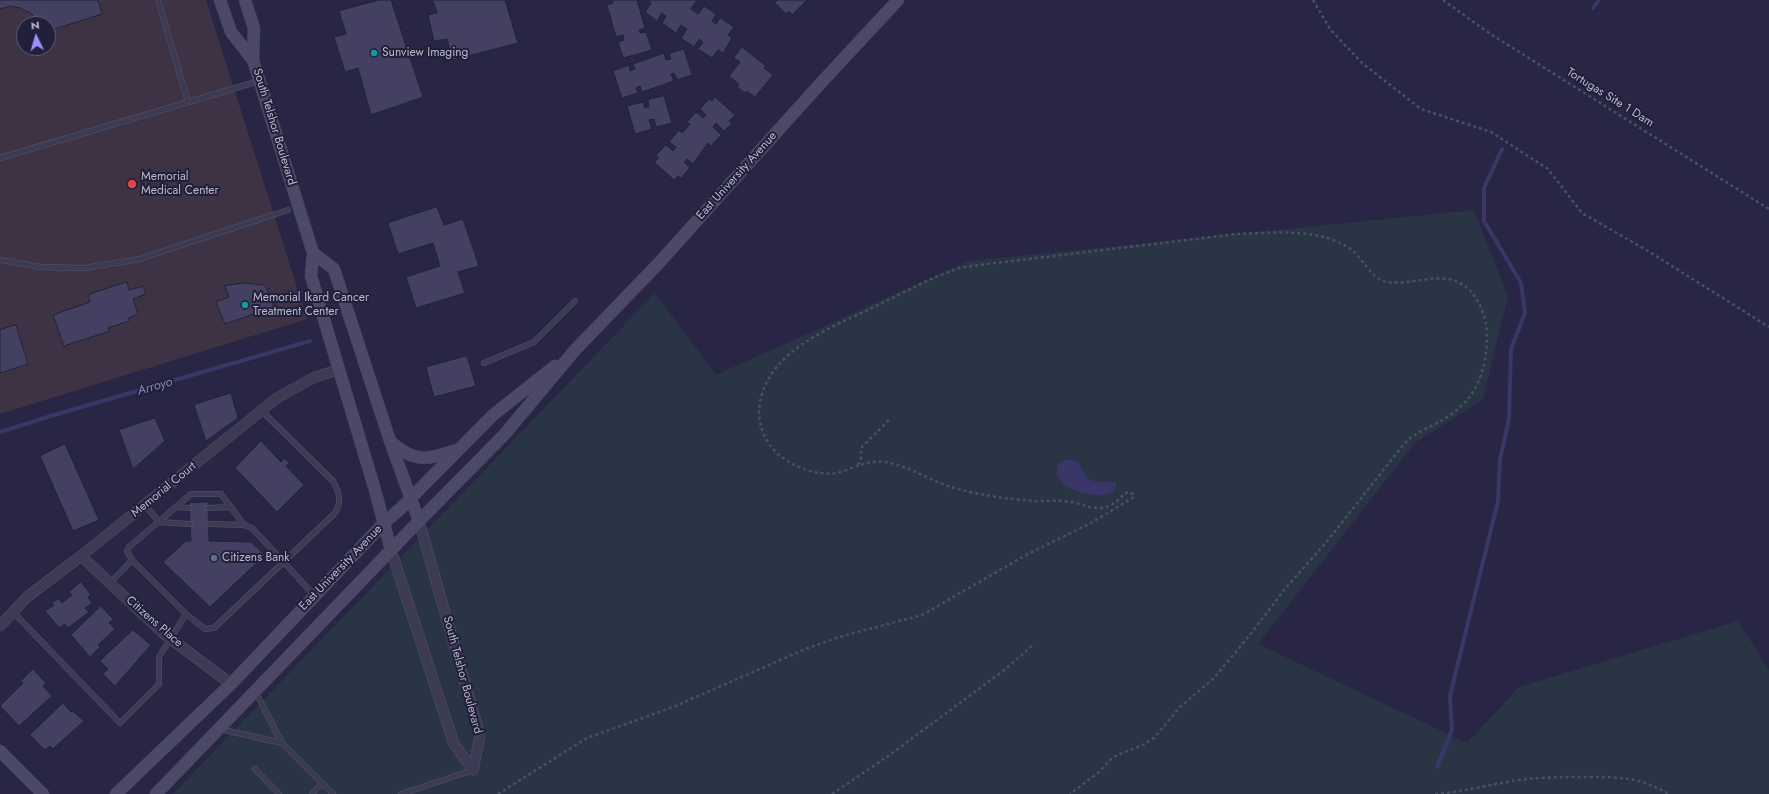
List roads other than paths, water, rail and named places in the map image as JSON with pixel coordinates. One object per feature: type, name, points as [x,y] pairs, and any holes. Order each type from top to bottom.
[{"type":"main road","points":[[220,0],[231,32],[253,60]]},
{"type":"main road","name":"South Telshor Boulevard","points":[[245,0],[254,28],[253,60],[313,253],[311,276],[391,550]]},
{"type":"main road","name":"East University Avenue","points":[[156,794],[504,434],[575,350],[658,264],[813,91],[898,0]]},
{"type":"main road","name":"South Telshor Boulevard","points":[[313,253],[334,269],[390,441],[419,521]]},
{"type":"main road","name":"East University Avenue","points":[[116,794],[231,684],[384,523],[410,499],[492,416],[575,350]]},
{"type":"main road","points":[[390,441],[401,451],[418,458],[437,456],[460,448]]},
{"type":"main road","points":[[0,751],[43,794]]},
{"type":"street","name":"Memorial Court","points":[[0,626],[27,597],[81,556],[277,398],[315,377],[338,370]]},
{"type":"street","name":"South Telshor Boulevard","points":[[419,521],[480,736],[473,770]]},
{"type":"street","name":"South Telshor Boulevard","points":[[391,550],[454,744],[473,770]]},
{"type":"street","name":"Citizens Place","points":[[81,556],[170,638],[231,684]]},
{"type":"lane","points":[[158,0],[188,102]]},
{"type":"lane","points":[[0,158],[259,81]]},
{"type":"lane","points":[[0,260],[41,267],[84,268],[140,259],[288,210]]},
{"type":"lane","points":[[484,363],[534,342],[575,301]]},
{"type":"lane","points":[[244,525],[221,494],[191,494],[127,550],[132,560],[186,614],[205,629],[214,628],[334,514],[340,505],[340,495],[333,481],[262,411]]},
{"type":"lane","points":[[145,505],[159,522],[190,524]]},
{"type":"lane","points":[[208,508],[231,507]]},
{"type":"lane","points":[[176,508],[189,508]]},
{"type":"lane","points":[[209,524],[244,525],[252,528],[315,596]]},
{"type":"lane","points":[[110,584],[132,560]]},
{"type":"lane","points":[[13,612],[120,723],[159,684],[159,657],[186,614]]},
{"type":"lane","points":[[255,691],[282,743],[333,794]]},
{"type":"lane","points":[[219,729],[282,743]]},
{"type":"lane","points":[[255,769],[279,794]]},
{"type":"lane","points":[[401,794],[473,770]]},
{"type":"lane","points":[[312,794],[322,783]]},
{"type":"waterway","points":[[1593,8],[1599,0]]},
{"type":"waterway","points":[[1437,767],[1452,730],[1450,696],[1498,501],[1500,459],[1509,419],[1511,349],[1525,313],[1521,283],[1484,221],[1484,188],[1502,149]]},
{"type":"waterway","name":"Arroyo","points":[[0,432],[310,341]]},
{"type":"place","name":"Sunview Imaging","points":[[374,53]]},
{"type":"place","name":"Memorial Medical Center","points":[[132,184]]},
{"type":"place","name":"Memorial Ikard Cancer Treatment Center","points":[[245,305]]},
{"type":"place","name":"Citizens Bank","points":[[214,558]]}]
